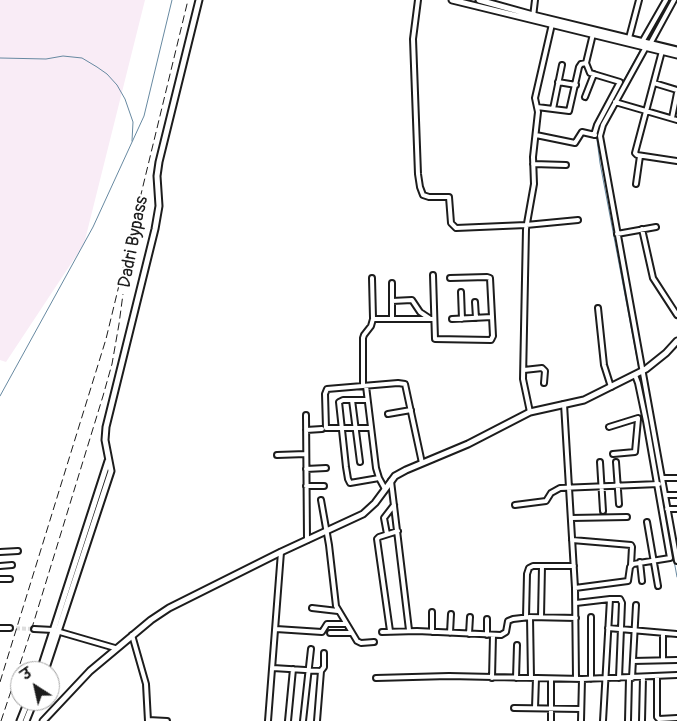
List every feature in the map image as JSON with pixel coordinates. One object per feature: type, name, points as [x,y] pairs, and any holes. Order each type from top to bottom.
[{"type":"main road","name":"Dadri Bypass","points":[[44,661],[111,471],[105,437],[106,427],[159,206],[157,171],[200,0]]},
{"type":"main road","points":[[452,0],[629,38],[677,55]]},
{"type":"main road","points":[[479,0],[552,24],[677,50]]},
{"type":"main road","points":[[43,721],[90,671],[132,635],[169,608],[281,552],[363,514],[375,503],[391,481],[400,473],[468,444],[530,412],[584,400],[639,373],[655,362],[677,341]]},
{"type":"main road","name":"Dadri Bypass","points":[[48,661],[56,631]]},
{"type":"street","points":[[418,0],[413,31],[413,46],[417,151],[422,192],[429,197],[449,197],[451,223],[454,227],[526,225],[578,220]]},
{"type":"street","points":[[533,17],[535,0]]},
{"type":"street","points":[[629,38],[639,0]]},
{"type":"street","points":[[597,136],[666,0]]},
{"type":"street","points":[[645,44],[674,0]]},
{"type":"street","points":[[530,412],[524,379],[526,225],[532,196],[538,115],[535,98],[552,24]]},
{"type":"street","points":[[593,34],[586,63],[588,70],[620,83],[597,126],[597,136],[617,234],[639,373],[662,478],[660,484],[665,495],[674,558]]},
{"type":"street","points":[[662,51],[635,154],[677,161]]},
{"type":"street","points":[[537,107],[569,111],[580,66],[586,63]]},
{"type":"street","points":[[552,109],[562,65]]},
{"type":"street","points":[[585,98],[594,74]]},
{"type":"street","points":[[558,82],[576,85]]},
{"type":"street","points":[[654,83],[677,91],[672,118]]},
{"type":"street","points":[[615,102],[677,120]]},
{"type":"street","points":[[536,134],[575,143],[582,132],[597,136]]},
{"type":"street","points":[[636,184],[640,156]]},
{"type":"street","points":[[533,164],[566,165]]},
{"type":"street","points":[[617,234],[656,227]]},
{"type":"street","points":[[642,229],[653,278],[677,315]]},
{"type":"street","points":[[433,275],[433,319],[436,340],[491,340],[493,336],[491,280],[489,277],[450,278]]},
{"type":"street","points":[[372,278],[374,318],[371,327],[362,338],[364,386],[379,478],[385,489]]},
{"type":"street","points":[[392,284],[392,319]]},
{"type":"street","points":[[461,292],[462,319]]},
{"type":"street","points":[[392,301],[412,300],[420,312],[433,319]]},
{"type":"street","points":[[475,302],[476,318]]},
{"type":"street","points":[[598,308],[604,365],[611,387]]},
{"type":"street","points":[[452,319],[492,317]]},
{"type":"street","points":[[374,318],[433,319]]},
{"type":"street","points":[[524,370],[542,368],[544,371],[544,383]]},
{"type":"street","points":[[639,373],[638,383],[674,558]]},
{"type":"street","points":[[370,428],[326,428],[326,390],[328,388],[404,383],[407,388],[422,463]]},
{"type":"street","points":[[367,400],[340,400],[339,402],[348,482],[352,483],[379,478]]},
{"type":"street","points":[[352,400],[360,462]]},
{"type":"street","points":[[564,404],[576,588],[576,679]]},
{"type":"street","points":[[388,414],[411,410]]},
{"type":"street","points":[[306,415],[307,540]]},
{"type":"street","points":[[609,427],[645,416]]},
{"type":"street","points":[[613,454],[635,452],[637,448],[638,418]]},
{"type":"street","points":[[306,430],[322,430]]},
{"type":"street","points":[[277,455],[306,454]]},
{"type":"street","points":[[600,462],[603,511]]},
{"type":"street","points":[[616,462],[620,504]]},
{"type":"street","points":[[306,468],[326,468]]},
{"type":"street","points":[[662,478],[677,478]]},
{"type":"street","points":[[391,481],[409,630]]},
{"type":"street","points":[[516,505],[546,501],[554,491],[560,488],[660,484]]},
{"type":"street","points":[[306,486],[324,486]]},
{"type":"street","points":[[665,495],[677,495]]},
{"type":"street","points":[[321,500],[330,552],[334,599],[338,611],[358,642],[374,642]]},
{"type":"street","points":[[387,534],[384,518],[395,505]]},
{"type":"street","points":[[667,508],[677,509]]},
{"type":"street","points":[[571,518],[627,517]]},
{"type":"street","points":[[648,522],[658,586]]},
{"type":"street","points":[[670,524],[677,524]]},
{"type":"street","points":[[390,631],[376,541],[379,536],[398,531]]},
{"type":"street","points":[[572,540],[630,545],[632,547],[628,582],[576,588]]},
{"type":"street","points":[[0,552],[18,551]]},
{"type":"street","points":[[268,721],[281,552]]},
{"type":"street","points":[[631,566],[640,562],[674,558]]},
{"type":"street","points":[[640,562],[642,582]]},
{"type":"street","points":[[0,566],[12,565]]},
{"type":"street","points":[[535,708],[528,617],[527,570],[533,566],[574,566]]},
{"type":"street","points":[[541,617],[542,566]]},
{"type":"street","points":[[0,579],[10,579]]},
{"type":"street","points":[[576,602],[620,599],[622,601],[619,678]]},
{"type":"street","points":[[603,721],[610,600]]},
{"type":"street","points":[[628,721],[636,605]]},
{"type":"street","points":[[312,608],[338,611]]},
{"type":"street","points":[[432,612],[432,632]]},
{"type":"street","points":[[450,633],[451,614]]},
{"type":"street","points":[[469,634],[470,617]]},
{"type":"street","points":[[382,632],[409,630],[494,635],[504,634],[507,623],[510,620],[528,617],[576,618]]},
{"type":"street","points":[[590,617],[591,679]]},
{"type":"street","points":[[487,619],[487,635]]},
{"type":"street","points":[[276,629],[322,632],[327,624],[346,624]]},
{"type":"street","points":[[0,628],[10,628]]},
{"type":"street","points":[[608,628],[677,634]]},
{"type":"street","points":[[34,629],[56,631],[116,648]]},
{"type":"street","points":[[330,633],[351,633]]},
{"type":"street","points":[[663,660],[664,634]]},
{"type":"street","points":[[132,635],[146,684],[148,720],[167,721]]},
{"type":"street","points":[[492,678],[494,635]]},
{"type":"street","points":[[516,678],[518,645]]},
{"type":"street","points":[[302,721],[310,670],[311,649]]},
{"type":"street","points":[[317,721],[321,672],[324,668],[324,653]]},
{"type":"street","points":[[633,661],[677,660]]},
{"type":"street","points":[[273,668],[321,672]]},
{"type":"street","points":[[288,721],[293,669]]},
{"type":"street","points":[[376,678],[449,676],[604,679],[677,675]]},
{"type":"street","points":[[657,676],[656,717],[677,719]]},
{"type":"street","points":[[642,721],[643,677]]},
{"type":"street","points":[[551,679],[551,721]]},
{"type":"street","points":[[581,721],[582,679]]},
{"type":"street","points":[[514,708],[581,709]]},
{"type":"shaded area","points":[[0,0],[145,0],[84,244],[6,362],[0,360]]},
{"type":"waterway","points":[[0,396],[93,227],[144,116],[172,0]]},
{"type":"waterway","points":[[646,41],[670,0]]},
{"type":"waterway","points":[[602,120],[641,49]]},
{"type":"waterway","points":[[0,58],[46,59],[63,56],[82,58],[97,67],[117,85],[125,99],[133,122],[132,141]]},
{"type":"waterway","points":[[596,132],[600,163],[639,369]]},
{"type":"waterway","points":[[640,373],[677,577]]},
{"type":"tunnel","points":[[10,628],[34,629]]},
{"type":"railway","points":[[0,682],[106,339],[188,0]]},
{"type":"railway","points":[[1,721],[31,631],[103,396],[112,364],[123,294]]}]
